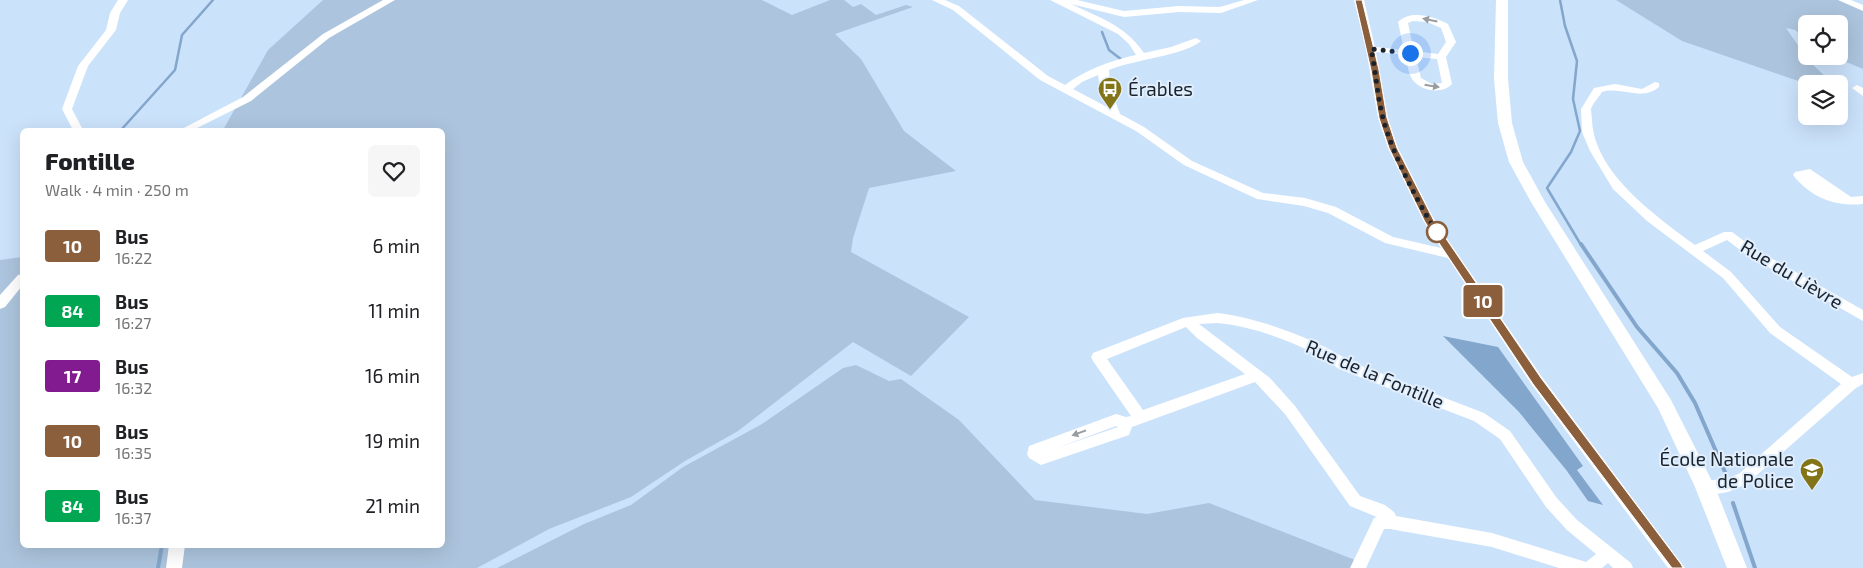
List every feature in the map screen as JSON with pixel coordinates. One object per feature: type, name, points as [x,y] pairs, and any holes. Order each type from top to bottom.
[{"type":"street","points":[[77,128],[67,109],[83,66],[111,30],[115,14],[123,0]]},
{"type":"street","points":[[189,128],[247,99],[326,36],[390,0]]},
{"type":"street","points":[[937,0],[956,8],[1044,78],[1140,129],[1188,163],[1261,196],[1305,202],[1332,210],[1389,240],[1452,255]]},
{"type":"street","points":[[949,5],[963,0]]},
{"type":"street","points":[[1055,0],[1121,32],[1132,42],[1141,55]]},
{"type":"street","points":[[1065,0],[1124,14],[1179,8],[1221,10],[1253,0]]},
{"type":"street","points":[[1359,0],[1371,49],[1383,118],[1393,148],[1430,222],[1537,381],[1677,568]]},
{"type":"street","points":[[1502,0],[1500,79],[1505,123],[1516,162],[1538,202],[1665,405],[1705,487],[1736,568]]},
{"type":"street","points":[[1843,0],[1863,8]]},
{"type":"street","points":[[1106,25],[1124,14]]},
{"type":"street","points":[[1410,18],[1432,19],[1446,26],[1451,42],[1441,57],[1447,84],[1441,88],[1421,85],[1416,80],[1410,53],[1403,22],[1410,18]]},
{"type":"street","points":[[1065,90],[1078,80],[1119,61],[1184,47],[1196,40]]},
{"type":"street","points":[[1371,49],[1441,57]]},
{"type":"street","points":[[1104,69],[1103,78],[1106,94],[1115,115]]},
{"type":"street","points":[[1655,85],[1648,92],[1618,87],[1598,90],[1586,109],[1587,132],[1595,151],[1617,186],[1651,218],[1727,275],[1775,330],[1857,381],[1745,477],[1730,486],[1705,487]]},
{"type":"street","points":[[1850,202],[1863,200]]},
{"type":"street","name":"Rue du Lièvre","points":[[1695,250],[1728,235],[1751,252],[1863,316]]},
{"type":"street","points":[[0,304],[20,280]]},
{"type":"street","name":"Rue de la Fontille","points":[[1144,417],[1138,414],[1098,357],[1188,321],[1216,318],[1249,323],[1316,348],[1330,354],[1344,365],[1479,417],[1494,426],[1506,435],[1551,502],[1572,525],[1625,568]]},
{"type":"street","points":[[1188,321],[1202,335],[1265,382],[1290,410],[1355,501],[1380,510],[1389,516],[1390,522]]},
{"type":"street","points":[[1126,423],[1124,431],[1041,459],[1034,454],[1034,450],[1116,420],[1126,423],[1256,376]]},
{"type":"street","points":[[1358,568],[1379,523],[1390,522],[1492,540],[1582,568]]},
{"type":"street","points":[[174,568],[177,548]]},
{"type":"street","points":[[1589,568],[1607,554]]},
{"type":"shaded area","points":[[323,0],[762,0],[792,15],[830,0],[844,0],[853,7],[861,4],[876,15],[906,5],[913,7],[835,34],[861,59],[904,131],[956,171],[869,188],[853,238],[851,252],[969,317],[911,376],[853,342],[738,431],[685,461],[631,497],[549,529],[477,568],[0,568],[0,260],[20,257],[20,548],[445,548],[445,128],[224,128],[268,50]]},
{"type":"shaded area","points":[[1616,0],[1840,0],[1863,9],[1863,69],[1848,63],[1848,15],[1798,15],[1798,32],[1786,28],[1798,45],[1798,65],[1813,65],[1824,75],[1798,75],[1798,81],[1682,41]]},
{"type":"shaded area","points":[[1443,336],[1498,347],[1583,466],[1577,470],[1603,505],[1588,501],[1567,471],[1519,412]]},
{"type":"shaded area","points":[[856,365],[889,381],[901,379],[959,420],[1035,500],[1147,514],[1209,503],[1355,560],[1352,568],[497,568],[584,524],[631,505],[683,467],[762,424],[843,368]]},
{"type":"waterway","points":[[123,128],[175,70],[182,35],[213,0]]},
{"type":"waterway","points":[[1560,0],[1565,26],[1577,61],[1573,99],[1580,131],[1571,152],[1547,188],[1581,245]]},
{"type":"waterway","points":[[1102,32],[1109,50],[1122,60]]},
{"type":"waterway","points":[[1581,244],[1637,327],[1677,373],[1695,403],[1725,472]]},
{"type":"waterway","points":[[1733,503],[1755,568]]},
{"type":"waterway","points":[[158,568],[161,548]]},
{"type":"bus line","name":"10","points":[[1359,0],[1371,49],[1383,118],[1393,148],[1430,222],[1537,381],[1677,568]]},
{"type":"place","name":"Érables","points":[[1110,110]]},
{"type":"place","name":"École Nationale de Police","points":[[1812,491]]},
{"type":"route","points":[[1410,53],[1371,49],[1383,118],[1393,148],[1430,222],[1441,239],[1437,232]]}]
